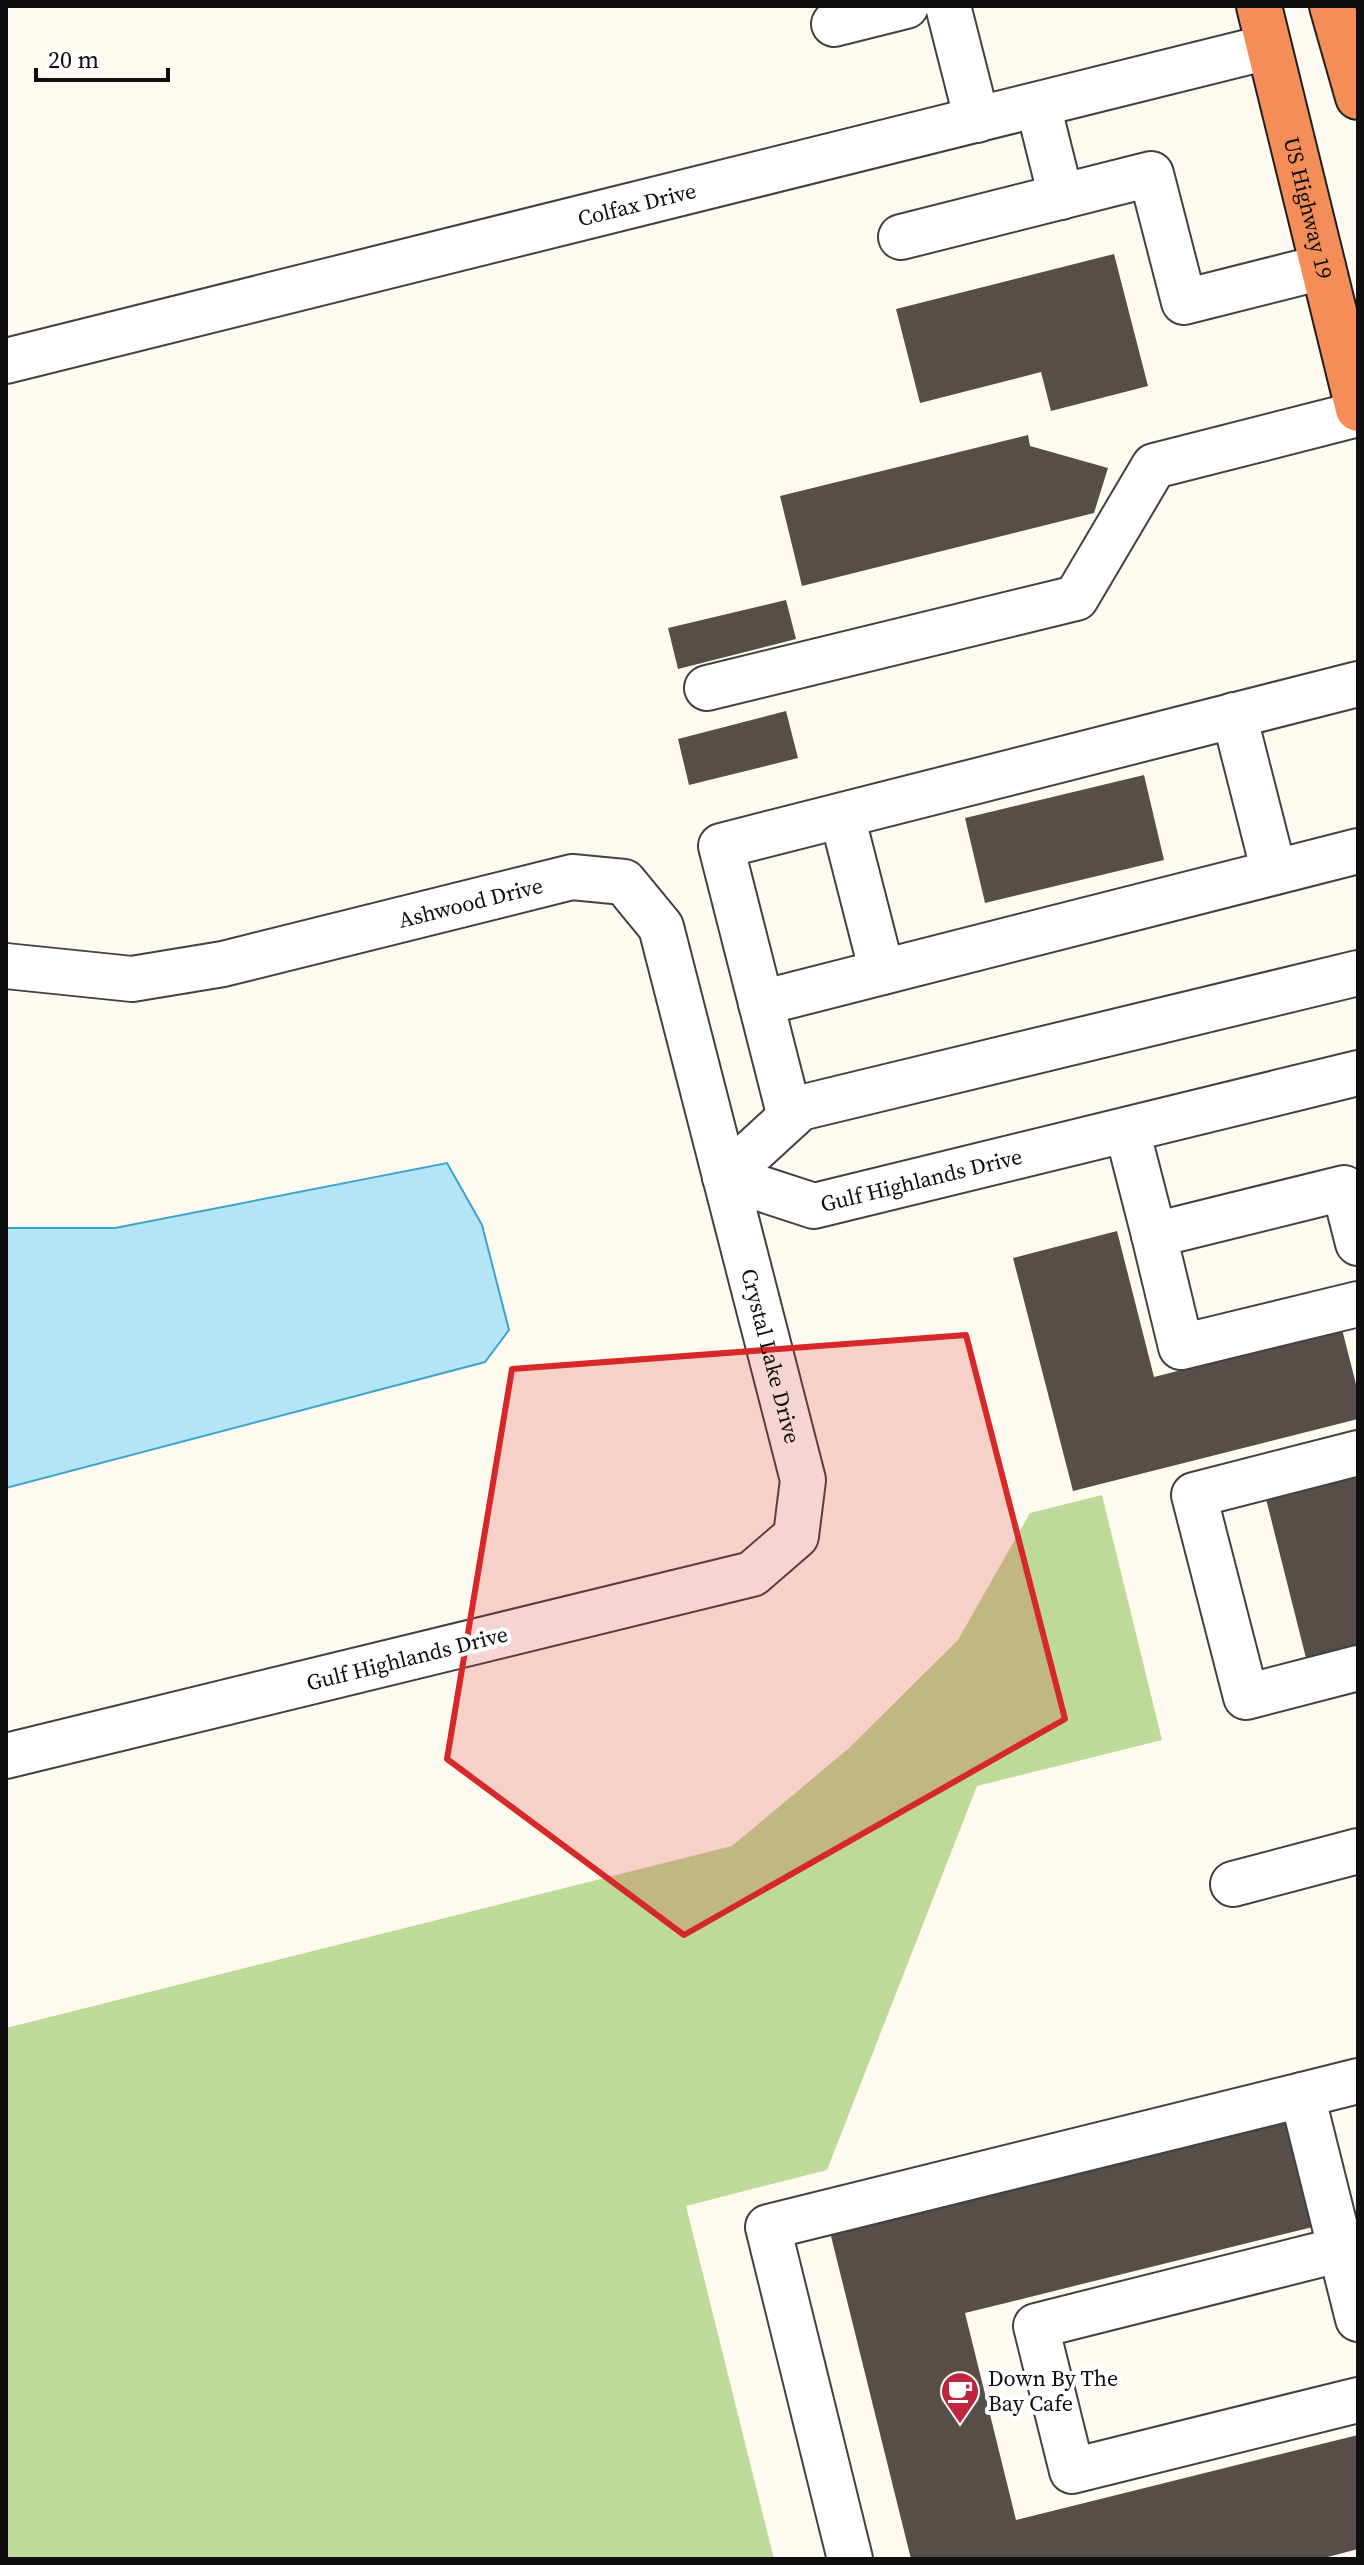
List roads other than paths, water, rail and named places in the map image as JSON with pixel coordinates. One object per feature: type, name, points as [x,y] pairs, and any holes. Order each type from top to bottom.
[{"type":"highway","points":[[1332,6],[1358,97]]},
{"type":"highway","name":"US Highway 19","points":[[1264,26],[1337,294],[1358,412]]},
{"type":"street","points":[[834,24],[906,6]]},
{"type":"street","points":[[948,6],[977,120]]},
{"type":"street","name":"Colfax Drive","points":[[6,361],[1038,105],[1264,26]]},
{"type":"street","points":[[1038,105],[1061,197]]},
{"type":"street","points":[[901,237],[1151,174],[1184,302],[1337,294]]},
{"type":"street","points":[[707,688],[1076,598],[1154,466],[1358,412]]},
{"type":"street","points":[[790,1117],[721,846],[1358,684]]},
{"type":"street","points":[[1234,715],[1274,872]]},
{"type":"street","points":[[842,816],[882,972]]},
{"type":"street","points":[[761,1003],[1358,851]]},
{"type":"street","name":"Ashwood Drive","points":[[6,966],[132,979],[223,964],[572,877],[624,882],[661,927],[725,1177]]},
{"type":"street","points":[[725,1177],[800,1108],[1358,973]]},
{"type":"street","name":"Gulf Highlands Drive","points":[[725,1177],[814,1206],[1358,1073]]},
{"type":"street","points":[[1127,1130],[1181,1347],[1358,1304]]},
{"type":"street","name":"Crystal Lake Drive","points":[[725,1177],[803,1480],[796,1536]]},
{"type":"street","points":[[1154,1235],[1344,1188],[1358,1243]]},
{"type":"street","points":[[1358,1453],[1194,1495],[1246,1697],[1358,1668]]},
{"type":"street","name":"Gulf Highlands Drive","points":[[6,1756],[752,1574],[796,1536]]},
{"type":"street","points":[[1233,1884],[1358,1851]]},
{"type":"street","points":[[850,2559],[768,2227],[1358,2081]]},
{"type":"street","points":[[1302,2095],[1349,2247],[1358,2319]]},
{"type":"street","points":[[1349,2247],[1036,2326],[1072,2471],[1358,2400]]},
{"type":"water","points":[[447,1163],[482,1225],[509,1330],[485,1362],[6,1488],[6,1228],[115,1228]]},
{"type":"place","name":"Down By The Bay Cafe","points":[[960,2425]]}]
